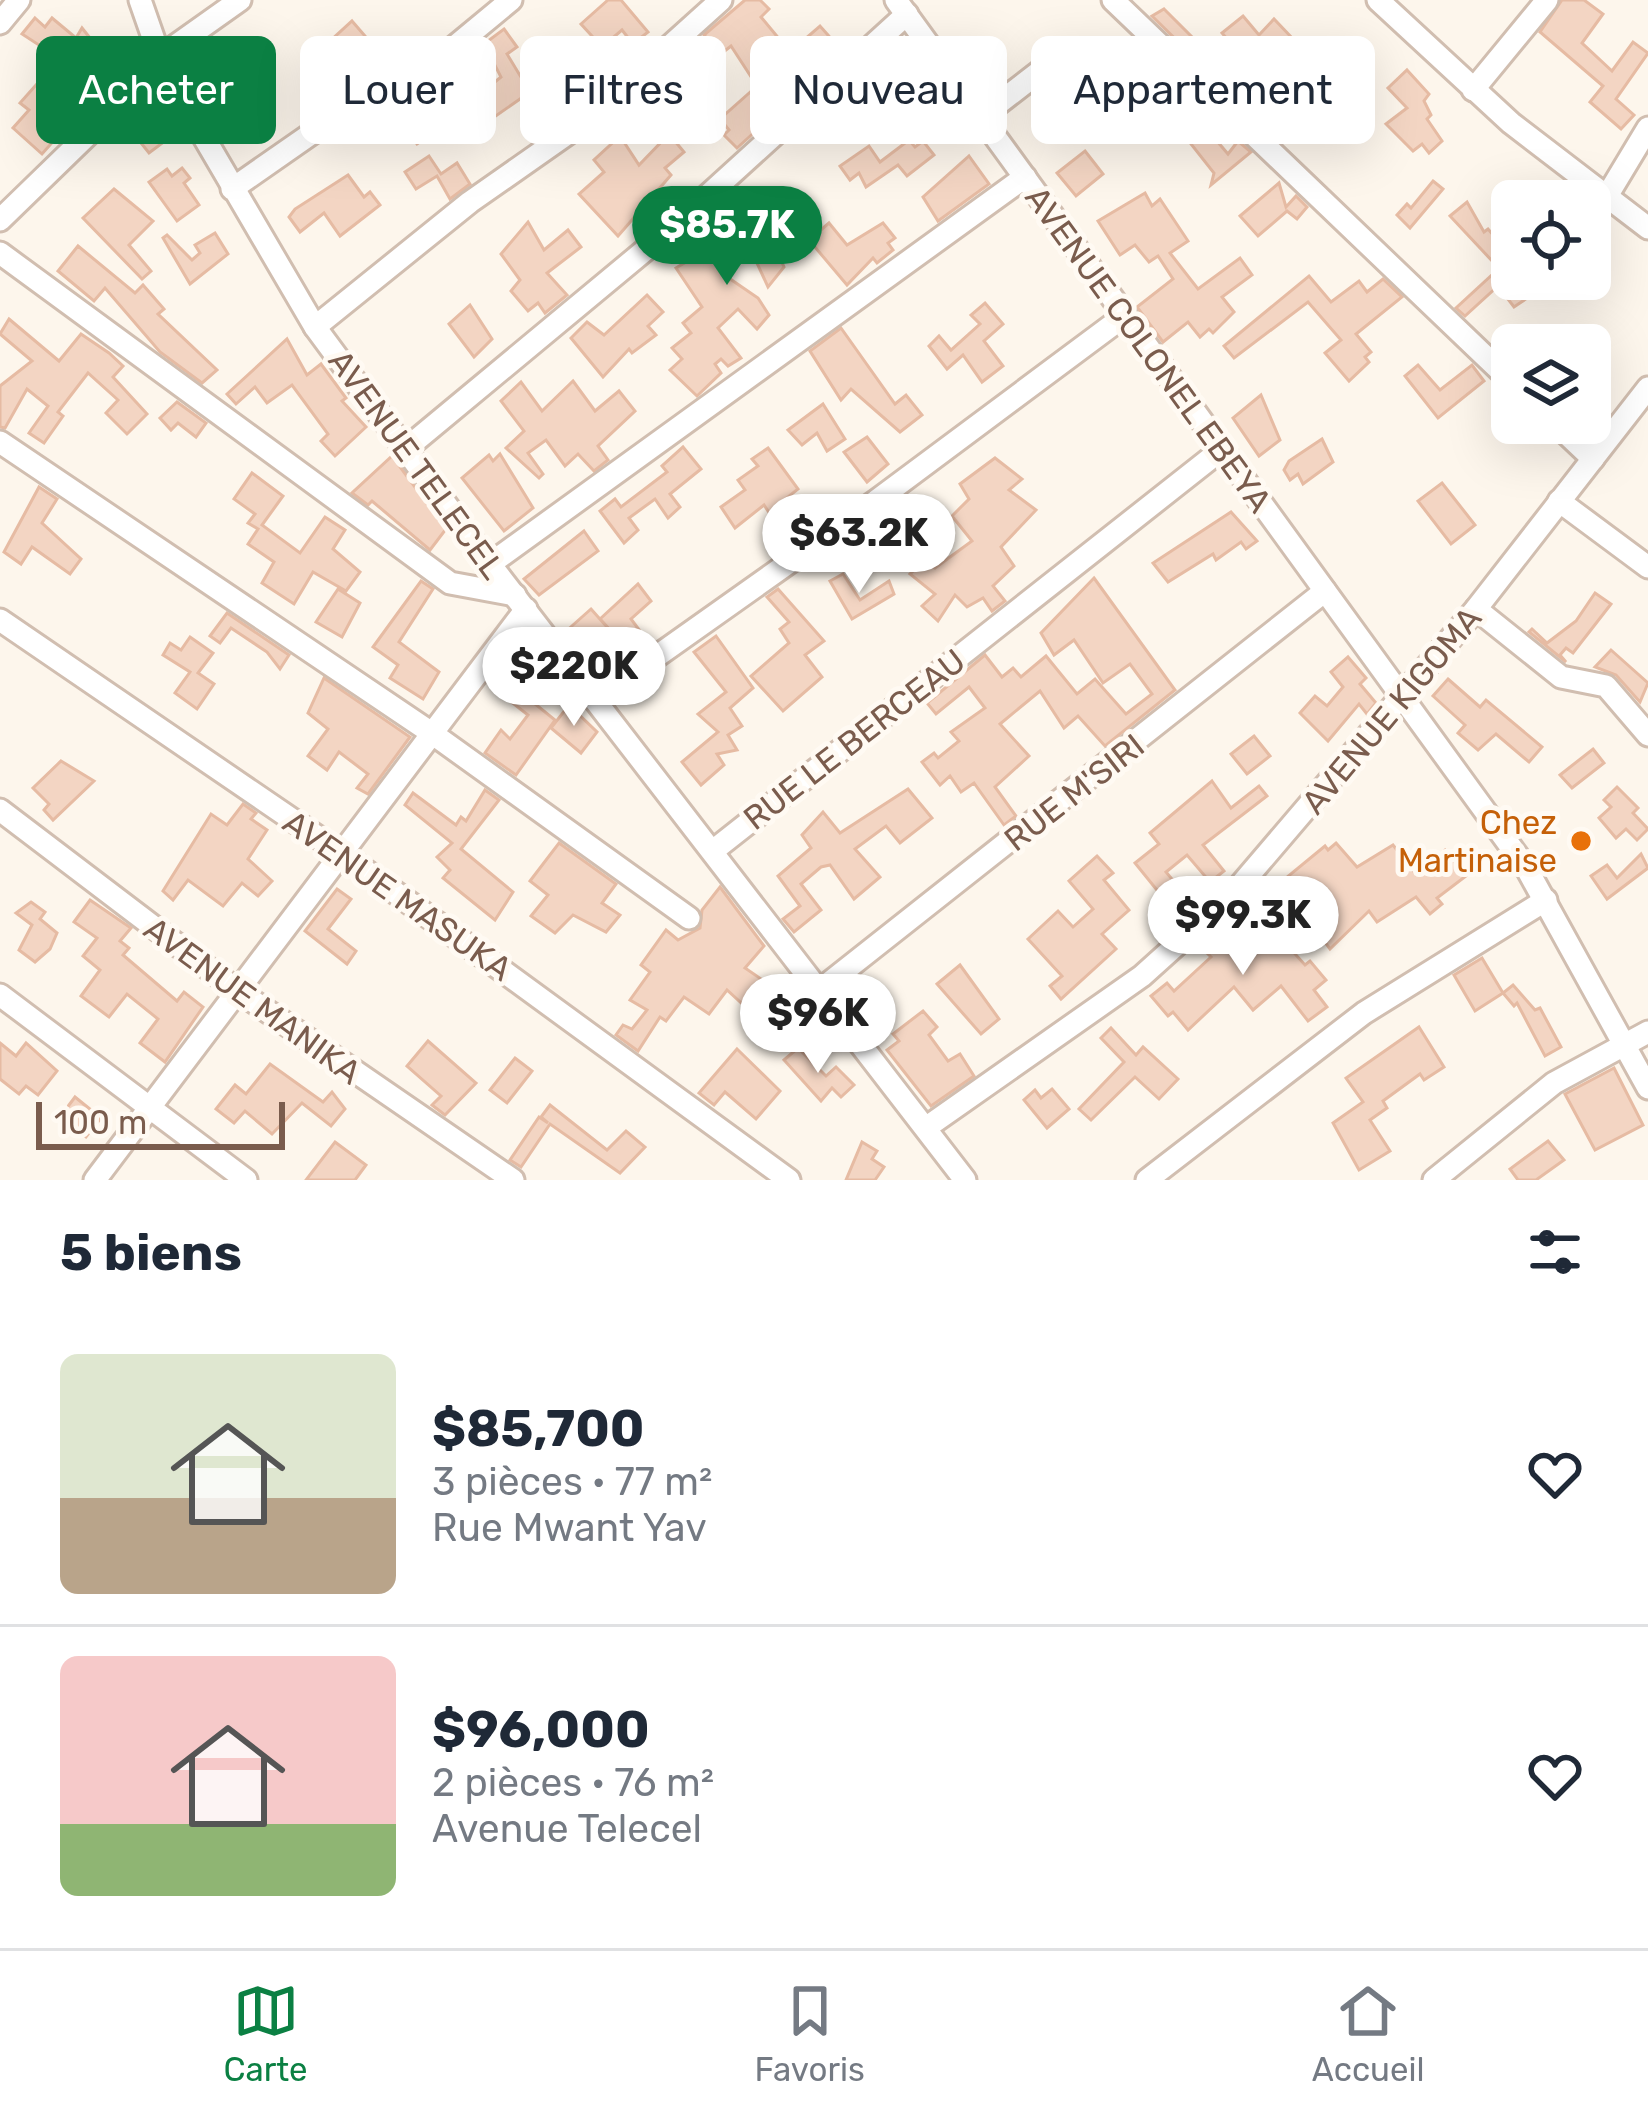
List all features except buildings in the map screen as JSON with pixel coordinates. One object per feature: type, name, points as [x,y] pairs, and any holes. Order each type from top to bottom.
[{"type":"street","points":[[0,23],[20,0]]},
{"type":"street","name":"AVENUE TELECEL","points":[[140,0],[154,36]]},
{"type":"street","points":[[189,36],[240,0]]},
{"type":"street","points":[[232,189],[331,119],[440,56],[511,0]]},
{"type":"street","points":[[315,327],[470,202],[590,118],[721,0]]},
{"type":"street","points":[[1113,0],[1491,362]]},
{"type":"street","points":[[1378,0],[1473,90],[1587,180]]},
{"type":"street","points":[[1473,90],[1547,0]]},
{"type":"street","points":[[408,447],[673,227],[902,7]]},
{"type":"street","name":"AVENUE COLONEL EBEYA","points":[[902,7],[923,36]]},
{"type":"street","points":[[1007,97],[1031,78]]},
{"type":"street","points":[[1611,189],[1648,128]]},
{"type":"street","points":[[0,220],[79,144]]},
{"type":"street","name":"AVENUE TELECEL","points":[[208,144],[315,327],[490,564],[965,1180]]},
{"type":"street","name":"AVENUE COLONEL EBEYA","points":[[1001,144],[1546,900],[1648,1088]]},
{"type":"street","points":[[490,564],[1025,177]]},
{"type":"street","points":[[1611,199],[1648,228]]},
{"type":"street","points":[[0,254],[450,583],[520,602],[433,734],[344,855],[94,1180]]},
{"type":"street","points":[[595,700],[876,501],[1123,317]]},
{"type":"street","name":"AVENUE KIGOMA","points":[[926,1127],[1066,1032],[1195,931],[1289,832],[1402,699],[1648,388]]},
{"type":"street","points":[[0,442],[433,734],[689,919]]},
{"type":"street","points":[[1577,444],[1593,459]]},
{"type":"street","name":"RUE LE BERCEAU","points":[[714,850],[1221,450]]},
{"type":"street","points":[[1559,501],[1648,567]]},
{"type":"street","name":"RUE M'SIRI","points":[[820,990],[1325,591]]},
{"type":"street","points":[[1476,609],[1561,677],[1606,686],[1648,735]]},
{"type":"street","name":"AVENUE MASUKA","points":[[0,620],[344,855],[789,1180]]},
{"type":"street","name":"AVENUE MANIKA","points":[[0,811],[238,991],[513,1180]]},
{"type":"street","points":[[1147,1180],[1364,1012],[1546,900]]},
{"type":"street","points":[[0,994],[246,1180]]},
{"type":"street","points":[[1435,1180],[1554,1083],[1648,1032]]},
{"type":"place","name":"Chez Martinaise","points":[[1581,841]]}]
